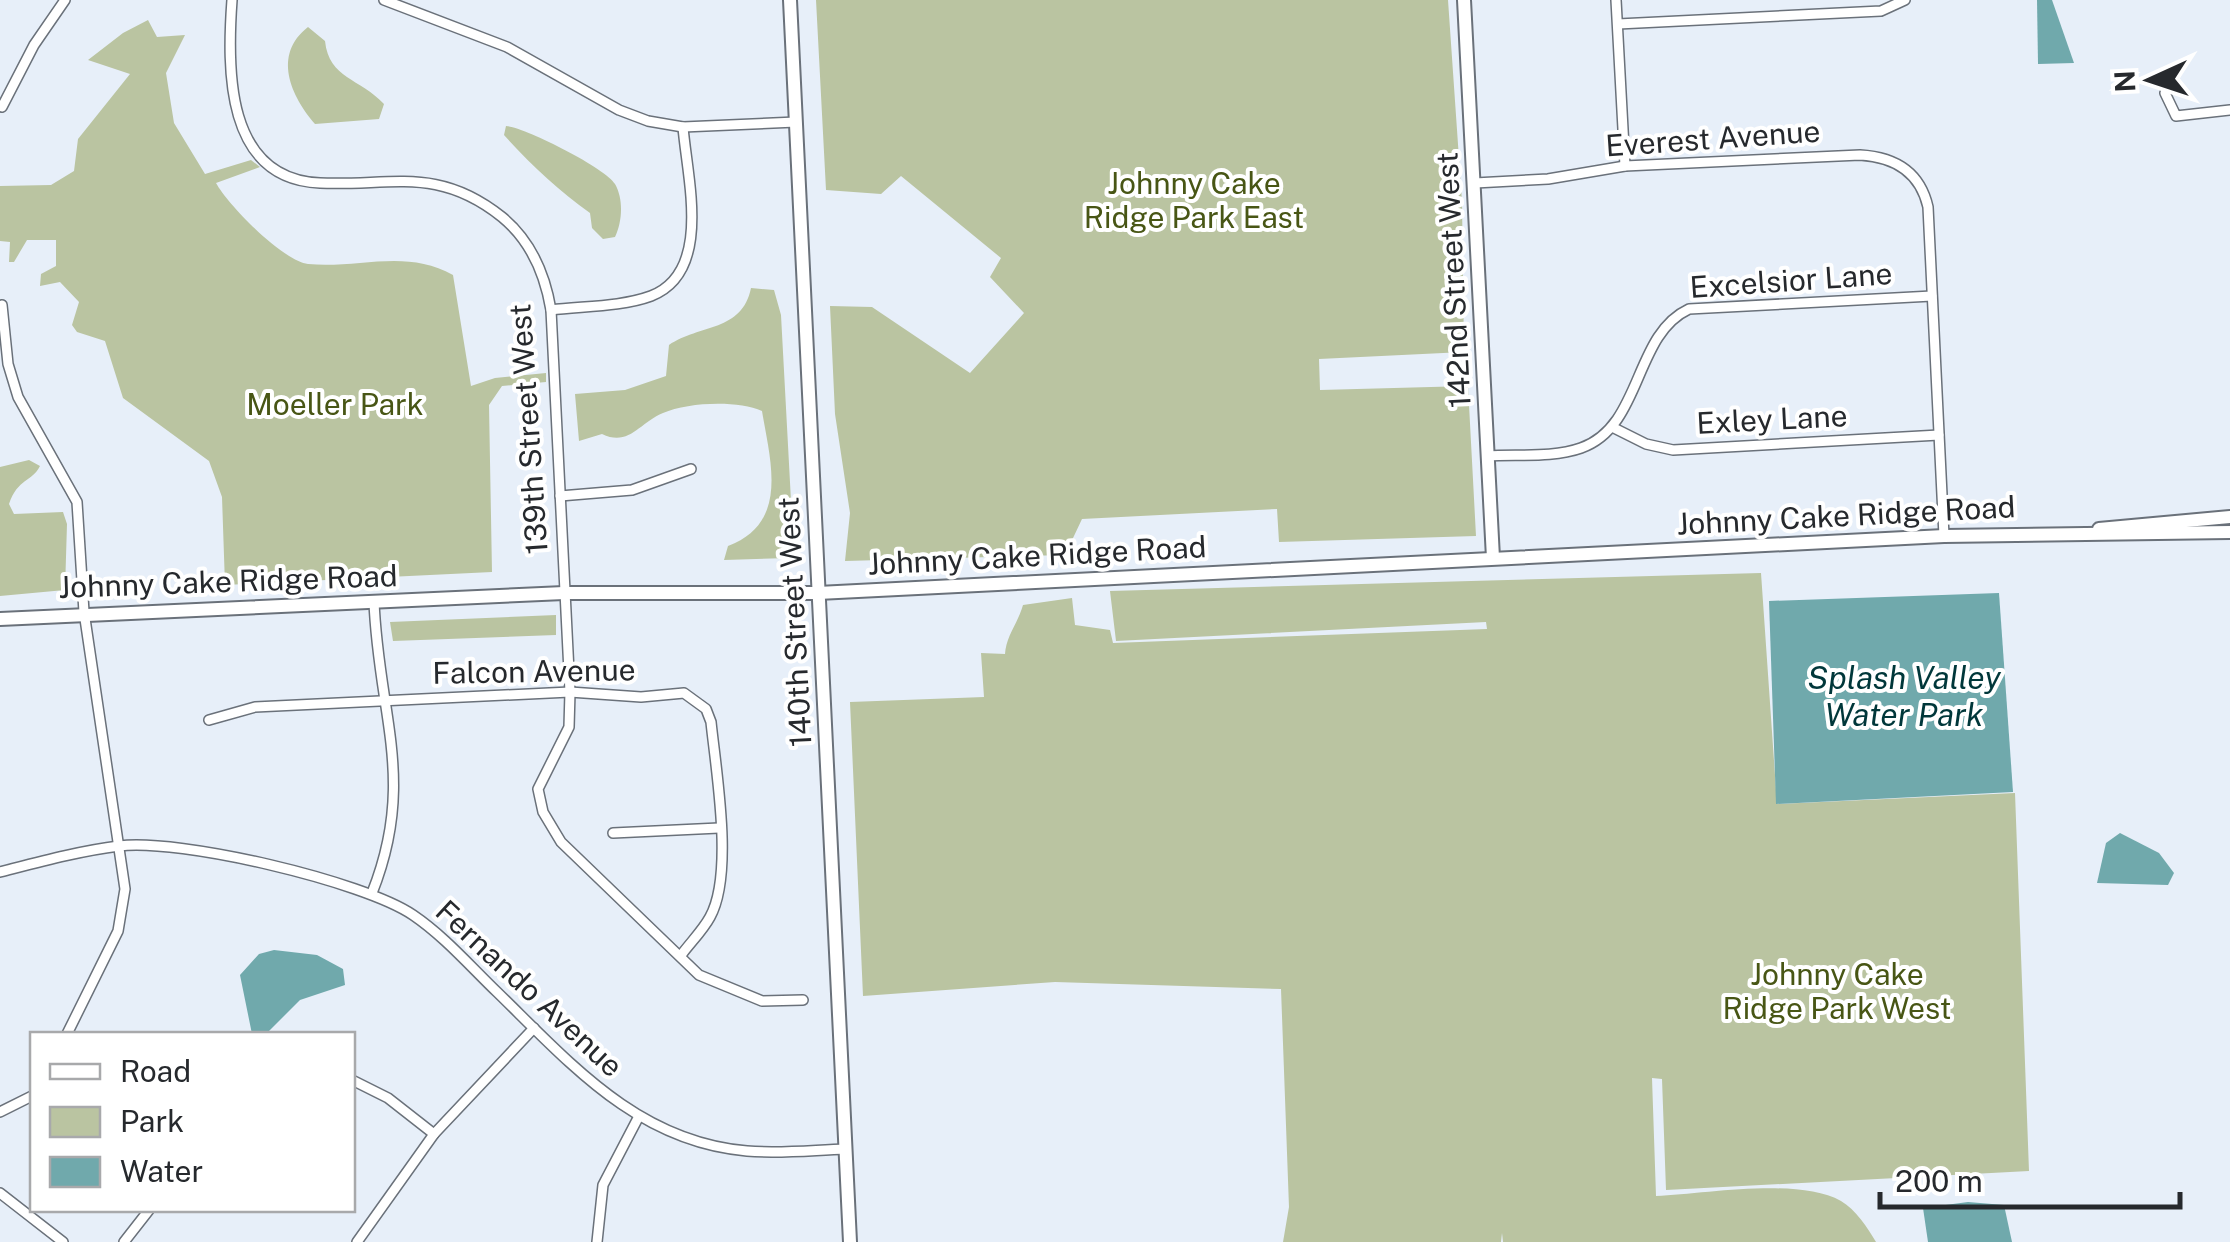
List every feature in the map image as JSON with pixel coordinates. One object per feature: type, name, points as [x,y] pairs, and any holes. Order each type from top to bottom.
[{"type":"street","points":[[2,106],[34,45],[65,0]]},
{"type":"street","name":"139th Street West","points":[[232,0],[234,110],[257,154],[300,180],[420,180],[463,191],[487,205],[523,238],[538,264],[551,310],[570,692],[569,728],[538,789],[543,812],[561,842],[682,954],[699,975],[724,989],[762,1001],[803,1000]]},
{"type":"street","points":[[384,0],[522,54],[633,116],[683,127],[796,122]]},
{"type":"street","name":"140th Street West","points":[[790,0],[850,1242]]},
{"type":"street","name":"142nd Street West","points":[[1464,0],[1492,558]]},
{"type":"street","points":[[1616,0],[1625,166]]},
{"type":"street","points":[[1618,24],[1881,11],[1905,0]]},
{"type":"street","points":[[2165,92],[2176,116],[2230,110]]},
{"type":"street","points":[[551,310],[642,298],[664,290],[679,275],[690,238],[683,127]]},
{"type":"street","name":"Everest Avenue","points":[[1475,183],[1548,178],[1625,166],[1870,155],[1908,170],[1922,188],[1928,207],[1932,296]]},
{"type":"street","points":[[1932,296],[1944,536]]},
{"type":"street","name":"Excelsior Lane","points":[[1612,427],[1662,334],[1683,312],[1710,306],[1932,296]]},
{"type":"street","points":[[2,304],[8,364],[18,397],[77,502],[84,612],[125,889],[118,931],[68,1032]]},
{"type":"street","points":[[1488,456],[1572,451],[1594,442],[1612,427]]},
{"type":"street","name":"Exley Lane","points":[[1612,427],[1646,444],[1674,450],[1939,435]]},
{"type":"street","points":[[560,496],[632,490],[692,470]]},
{"type":"street","name":"Johnny Cake Ridge Road","points":[[2077,532],[2138,522],[2230,516]]},
{"type":"street","name":"Johnny Cake Ridge Road","points":[[0,619],[84,612],[564,594],[818,593],[1944,536],[2077,532],[2138,537],[2230,532]]},
{"type":"street","points":[[372,893],[388,848],[396,802],[394,748],[384,701],[374,601]]},
{"type":"street","name":"Falcon Avenue","points":[[209,720],[256,707],[570,692],[623,696],[684,693],[706,709],[712,722],[719,828]]},
{"type":"street","points":[[613,833],[719,828],[718,896],[710,917],[682,954]]},
{"type":"street","name":"Fernando Avenue","points":[[0,872],[121,845],[193,850],[372,893],[426,925],[597,1089],[638,1118],[673,1134],[726,1149],[846,1149]]},
{"type":"street","points":[[357,1242],[434,1134],[534,1028]]},
{"type":"street","points":[[355,1082],[388,1098],[434,1134]]},
{"type":"street","points":[[0,1112],[30,1097]]},
{"type":"street","points":[[596,1242],[603,1185],[638,1118]]},
{"type":"street","points":[[0,1194],[62,1242]]},
{"type":"street","points":[[124,1242],[147,1212]]},
{"type":"green space","name":"Johnny Cake Ridge Park East","points":[[816,0],[1448,0],[1462,202],[1464,352],[1319,359],[1320,390],[1468,386],[1476,536],[1279,542],[1277,509],[1082,519],[1065,555],[845,561],[850,513],[835,414],[830,306],[872,307],[970,373],[1024,313],[990,277],[1001,258],[901,176],[881,194],[826,190]]},
{"type":"green space","name":"Moeller Park","points":[[148,20],[157,37],[185,35],[166,73],[174,123],[205,174],[251,160],[260,167],[216,183],[257,231],[297,261],[308,264],[400,261],[435,267],[453,275],[471,386],[495,378],[546,373],[546,382],[502,386],[489,405],[492,572],[225,585],[222,497],[209,461],[123,398],[105,341],[77,332],[72,325],[79,302],[60,282],[40,286],[41,274],[56,266],[56,240],[27,240],[14,262],[9,262],[10,242],[0,241],[0,186],[51,185],[74,171],[78,139],[130,74],[88,60],[123,33]]},
{"type":"green space","points":[[308,27],[325,41],[339,71],[384,104],[379,119],[315,124],[306,113],[293,88],[288,63],[297,38]]},
{"type":"green space","points":[[506,126],[564,149],[597,168],[615,184],[621,204],[615,237],[603,239],[592,228],[590,213],[524,157],[504,135]]},
{"type":"green space","points":[[751,288],[774,290],[781,315],[793,538],[789,558],[724,560],[728,546],[748,536],[761,522],[768,506],[771,469],[762,411],[727,404],[686,406],[655,417],[627,436],[602,434],[579,441],[575,394],[625,390],[666,376],[669,345],[729,320],[739,313]]},
{"type":"green space","points":[[29,460],[40,466],[17,489],[9,504],[14,514],[63,512],[67,524],[65,590],[0,596],[0,467]]},
{"type":"green space","name":"Johnny Cake Ridge Park West","points":[[1761,573],[1777,804],[2015,793],[2029,1171],[1666,1190],[1662,1079],[1652,1078],[1656,1196],[1776,1188],[1823,1194],[1852,1209],[1876,1242],[1503,1242],[1502,1233],[1501,1242],[1283,1242],[1289,1207],[1281,989],[1055,982],[863,996],[850,702],[984,697],[981,653],[1005,654],[1023,605],[1072,598],[1075,625],[1110,630],[1113,643],[1487,629],[1486,622],[1116,641],[1110,591]]},
{"type":"green space","points":[[556,615],[556,635],[393,641],[390,622]]},
{"type":"water","points":[[2037,0],[2052,0],[2074,63],[2038,64]]},
{"type":"water","name":"Splash Valley Water Park","points":[[1999,593],[2013,792],[1776,804],[1769,601]]},
{"type":"water","points":[[2120,833],[2159,853],[2174,873],[2168,885],[2097,883],[2106,843]]},
{"type":"water","points":[[274,950],[317,955],[343,969],[345,985],[300,1000],[268,1032],[252,1032],[240,975],[259,954]]},
{"type":"water","points":[[1968,1202],[2004,1205],[2012,1242],[1928,1242],[1923,1208]]}]
